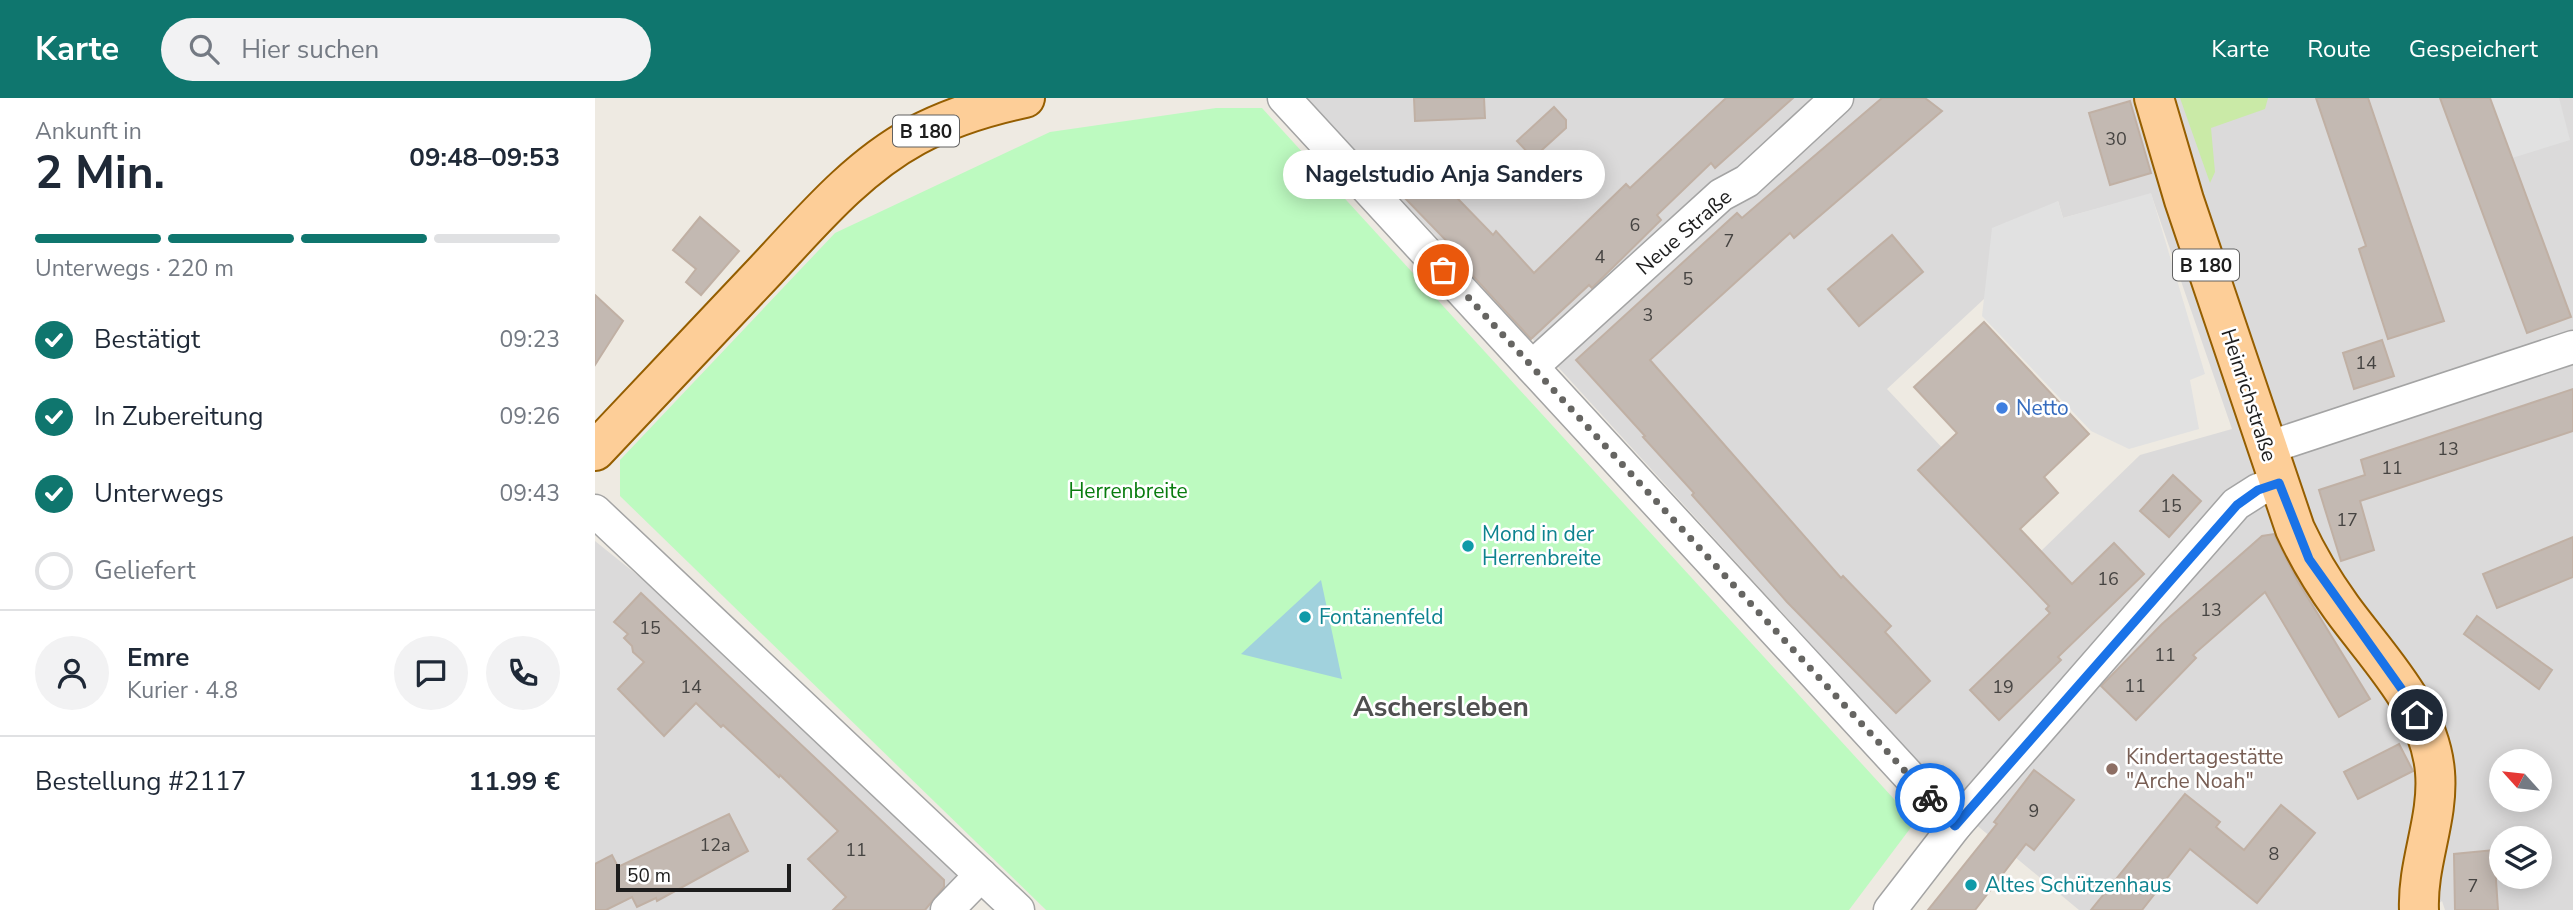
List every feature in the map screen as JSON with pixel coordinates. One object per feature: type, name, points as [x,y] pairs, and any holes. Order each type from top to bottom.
[{"type":"main road","name":"B 180","points":[[595,451],[795,239],[869,167],[915,136],[939,125],[1025,98]]},
{"type":"main road","name":"Heinrichstraße","points":[[2154,98],[2184,200],[2273,466],[2309,559],[2408,698],[2433,752],[2435,795],[2420,876],[2420,910]]},
{"type":"street","points":[[1285,98],[1955,826]]},
{"type":"street","name":"Neue Straße","points":[[1532,367],[1721,195],[1747,181],[1836,98]]},
{"type":"street","points":[[1890,910],[1955,826],[2237,505],[2258,490],[2273,466],[2573,347]]},
{"type":"street","points":[[595,511],[1018,910]]},
{"type":"street","points":[[947,910],[981,875]]},
{"type":"shaded area","points":[[1306,98],[2573,98],[2573,910],[2445,910],[2442,901],[2430,910],[2079,910],[1974,823],[1538,345]],"holes":[[[2151,194],[2232,429],[2140,455],[2040,552],[1887,389],[1984,299],[2058,201],[2063,218]]]},
{"type":"shaded area","points":[[2490,98],[2559,98],[2570,140],[2512,158]]},
{"type":"shaded area","points":[[2151,193],[2205,374],[2190,380],[2199,429],[2129,449],[2091,431],[1982,316],[1992,228],[2058,201],[2063,218]]},
{"type":"shaded area","points":[[595,541],[651,586],[969,874],[931,910],[595,910]]},
{"type":"green space","points":[[2180,98],[2268,98],[2265,109],[2211,128],[2215,172],[2210,183]]},
{"type":"green space","name":"Herrenbreite","points":[[1216,108],[1262,108],[1915,822],[1849,910],[1046,910],[620,496],[620,460],[835,233],[1050,132]]},
{"type":"water","name":"Fontänenfeld","points":[[1321,580],[1342,679],[1241,654]]},
{"type":"building","points":[[1414,98],[1484,98],[1485,118],[1415,121]]},
{"type":"building","points":[[1726,98],[1793,98],[1715,168],[1711,163],[1657,215],[1661,220],[1592,288],[1589,285],[1531,339],[1461,263],[1465,260],[1399,192],[1426,166],[1493,235],[1496,231],[1534,273],[1626,184],[1630,188]]},
{"type":"building","points":[[1882,98],[1925,98],[1942,111],[1794,238],[1790,233],[1650,360],[1841,578],[1843,576],[1891,626],[1885,632],[1930,681],[1896,713],[1787,602],[1576,360],[1737,213],[1742,218]]},
{"type":"building","points":[[2316,98],[2368,98],[2444,321],[2388,339],[2359,249],[2366,246]]},
{"type":"building","points":[[2440,98],[2490,98],[2571,317],[2527,333]]},
{"type":"building","points":[[2130,101],[2151,173],[2110,185],[2089,113]]},
{"type":"building","points":[[1554,107],[1566,120],[1566,128],[1533,158],[1517,141]]},
{"type":"building","points":[[700,217],[739,251],[701,295],[686,282],[696,269],[673,250]]},
{"type":"building","points":[[1892,235],[1923,272],[1859,326],[1828,289]]},
{"type":"building","points":[[595,295],[623,321],[595,365]]},
{"type":"building","points":[[1984,322],[2089,434],[2044,477],[2058,493],[2020,529],[2072,584],[2114,543],[2144,574],[2058,657],[2061,660],[1999,720],[1970,690],[2050,613],[2046,609],[2049,606],[1918,470],[1957,433],[1914,387]]},
{"type":"building","points":[[2382,340],[2394,376],[2354,389],[2343,353]]},
{"type":"building","points":[[2573,389],[2573,431],[2360,501],[2374,550],[2341,561],[2319,490],[2365,475],[2361,460]]},
{"type":"building","points":[[2173,475],[2201,501],[2169,537],[2140,511]]},
{"type":"building","points":[[2274,534],[2297,580],[2370,699],[2339,717],[2265,592],[2193,655],[2196,658],[2136,720],[2101,686],[2162,624],[2262,536]]},
{"type":"building","points":[[2573,537],[2573,577],[2497,608],[2483,574]]},
{"type":"building","points":[[641,593],[944,880],[944,887],[925,910],[833,910],[846,897],[808,859],[838,831],[780,775],[779,777],[696,703],[664,736],[618,689],[644,662],[624,638],[628,634],[614,622]]},
{"type":"building","points":[[2477,616],[2552,670],[2539,689],[2464,634]]},
{"type":"building","points":[[2399,744],[2413,771],[2358,799],[2344,772]]},
{"type":"building","points":[[2034,770],[2074,800],[2034,850],[2026,844],[1975,910],[1928,910],[1997,824],[1994,822]]},
{"type":"building","points":[[2185,794],[2220,822],[2216,827],[2244,850],[2281,805],[2315,833],[2257,903],[2190,849],[2142,910],[2091,910]]},
{"type":"building","points":[[729,814],[748,851],[657,901],[656,898],[637,907],[632,897],[606,910],[595,910],[595,864],[612,855],[618,867]]},
{"type":"building","points":[[2489,850],[2489,889],[2497,889],[2498,910],[2455,910],[2454,854]]},
{"type":"way so far","points":[[1443,270],[1930,798]]},
{"type":"place","name":"Nagelstudio Anja Sanders","points":[[1443,270]]},
{"type":"place","name":"Netto","points":[[2002,408]]},
{"type":"place","name":"Mond in der Herrenbreite","points":[[1468,546]]},
{"type":"place","name":"Fontänenfeld","points":[[1305,617]]},
{"type":"place","name":"Kindertagestätte \"Arche Noah\"","points":[[2112,769]]},
{"type":"place","name":"Altes Schützenhaus","points":[[1971,885]]},
{"type":"district","name":"Aschersleben","points":[[1441,706]]},
{"type":"route","points":[[1930,798],[1955,826],[2237,505],[2258,490],[2279,483],[2309,559],[2408,698],[2417,715]]}]
